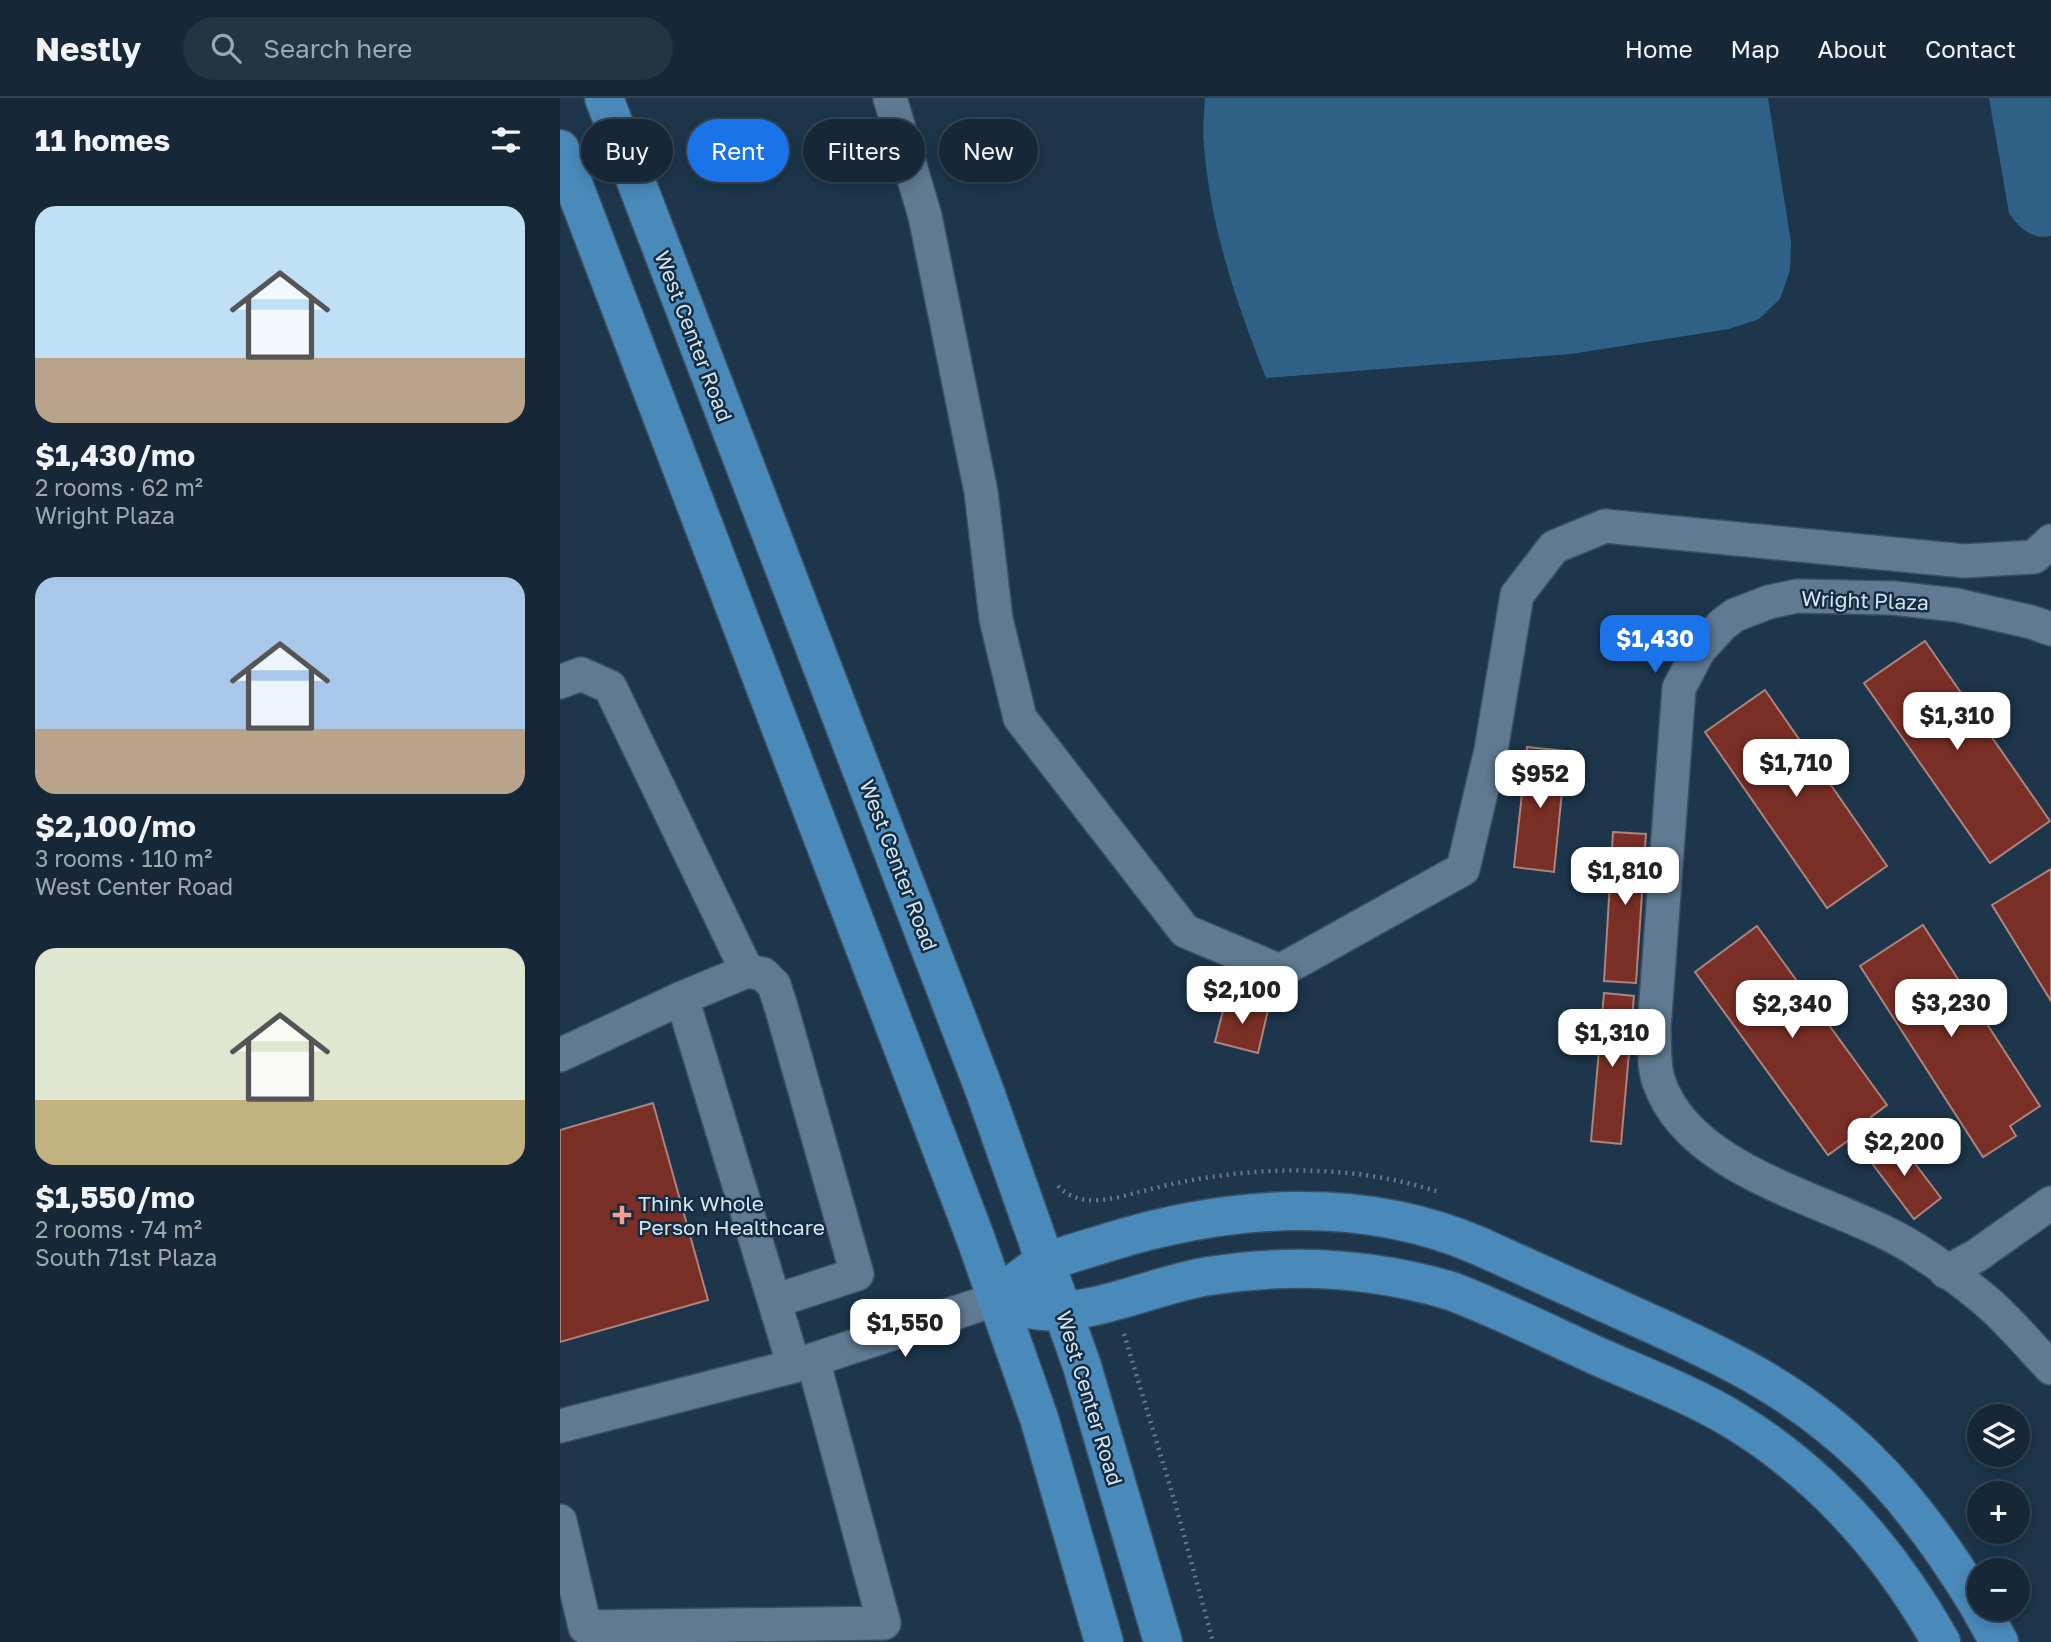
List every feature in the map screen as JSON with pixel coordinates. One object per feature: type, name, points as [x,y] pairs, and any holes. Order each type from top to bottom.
[{"type":"main road","name":"West Center Road","points":[[604,98],[984,1089],[1063,1311],[1107,1448],[1163,1642]]},
{"type":"main road","points":[[560,149],[997,1299],[1039,1419],[1104,1642]]},
{"type":"main road","points":[[997,1299],[1019,1279],[1046,1264],[1097,1246],[1194,1220],[1256,1212],[1358,1214],[1400,1220],[1462,1238],[1728,1359],[1796,1401],[1852,1445],[1898,1491],[1935,1537],[1967,1587]]},
{"type":"main road","points":[[997,1299],[1028,1309],[1063,1311],[1204,1276],[1295,1269],[1395,1277],[1445,1289],[1705,1405],[1773,1447],[1818,1483],[1859,1525],[1893,1567],[1941,1642]]},
{"type":"main road","points":[[1988,1621],[1999,1642]]},
{"type":"street","points":[[890,98],[925,216],[981,492],[996,619],[1020,718],[1185,932],[1280,971],[1463,869],[1491,750],[1517,595],[1554,547],[1605,526],[1964,561],[2034,556],[2051,541]]},
{"type":"street","name":"Wright Plaza","points":[[2051,629],[1956,605],[1893,598],[1797,596],[1769,602],[1735,615],[1723,624],[1699,650],[1679,688],[1654,1029],[1658,1080],[1672,1108],[1701,1140],[1735,1166],[1860,1219],[1915,1249],[1995,1308],[2051,1368]]},
{"type":"street","points":[[560,682],[581,674],[610,687],[747,971]]},
{"type":"street","points":[[560,1055],[747,971],[763,974],[774,985],[857,1274],[775,1301]]},
{"type":"street","points":[[560,1521],[573,1628],[884,1623],[804,1363],[775,1301],[682,998]]},
{"type":"street","points":[[1947,1272],[1976,1256],[2051,1203]]},
{"type":"street","points":[[560,1426],[804,1363],[997,1299]]},
{"type":"path","points":[[1082,1200],[1097,1246]]},
{"type":"path","points":[[1113,1300],[1176,1506],[1213,1642]]},
{"type":"shaded area","points":[[1205,98],[1768,98],[1791,242],[1790,270],[1780,299],[1759,319],[1729,329],[1571,354],[1266,378],[1226,265],[1212,207],[1203,140]]},
{"type":"shaded area","points":[[1989,98],[2051,98],[2051,236],[2038,236],[2027,232],[2009,213]]},
{"type":"building","points":[[1925,641],[2050,821],[1990,863],[1864,683]]},
{"type":"building","points":[[1765,690],[1887,866],[1827,908],[1705,732]]},
{"type":"building","points":[[1527,747],[1566,751],[1554,872],[1514,867]]},
{"type":"building","points":[[1613,832],[1646,834],[1636,983],[1604,981]]},
{"type":"building","points":[[2051,869],[2051,1001],[1992,905]]},
{"type":"building","points":[[1923,925],[2040,1106],[2010,1126],[2016,1136],[1983,1157],[1860,966]]},
{"type":"building","points":[[1757,926],[1887,1105],[1871,1117],[1874,1122],[1828,1155],[1695,972]]},
{"type":"building","points":[[1604,993],[1634,996],[1621,1144],[1591,1141]]},
{"type":"building","points":[[1226,999],[1268,1010],[1258,1053],[1215,1042]]},
{"type":"building","name":"Think Whole Person Healthcare","points":[[653,1103],[708,1300],[560,1342],[560,1130]]},
{"type":"building","points":[[1895,1137],[1941,1198],[1914,1219],[1868,1158]]},
{"type":"place","name":"Think Whole Person Healthcare","points":[[622,1215]]}]
